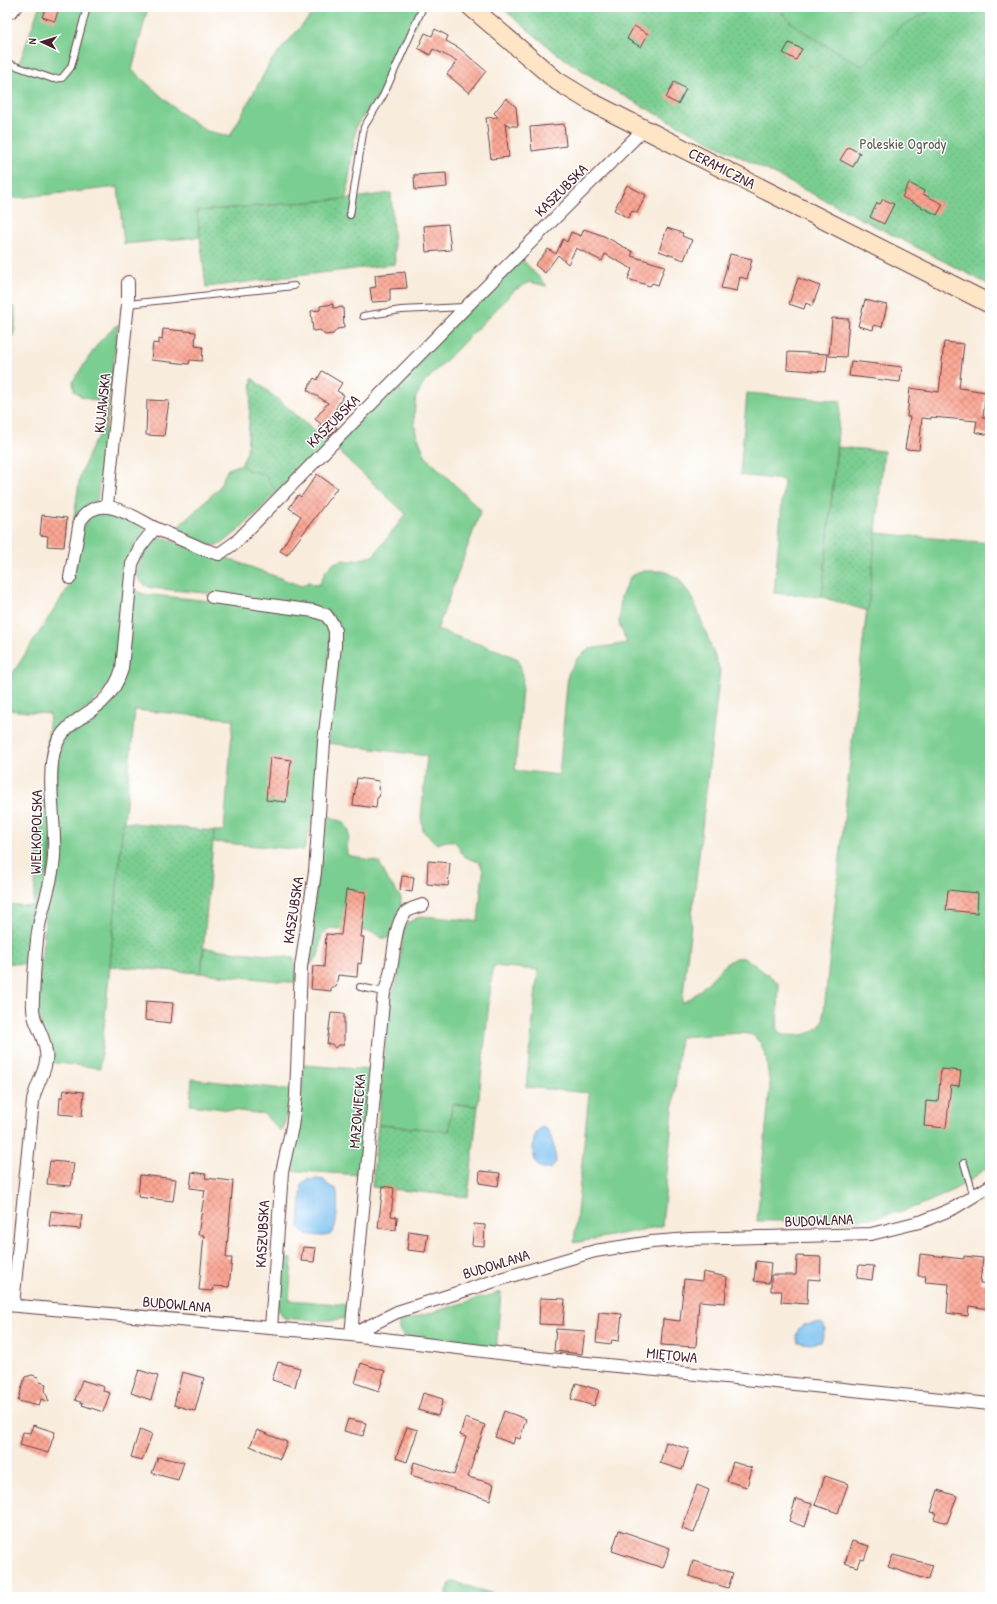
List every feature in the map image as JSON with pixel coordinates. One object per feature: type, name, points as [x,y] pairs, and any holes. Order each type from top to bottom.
[{"type":"street","name":"CERAMICZNA","points":[[471,7],[557,81],[593,103],[990,304]]},
{"type":"street","name":"KASZUBSKA","points":[[155,528],[203,550],[219,554],[236,542],[466,307],[644,129]]},
{"type":"street","name":"KUJAWSKA","points":[[107,505],[128,304],[128,282]]},
{"type":"street","points":[[70,578],[80,521],[85,514],[93,508],[107,505],[155,528]]},
{"type":"street","name":"WIELKOPOLSKA","points":[[10,1305],[34,1091],[46,1062],[47,1052],[33,1014],[33,1000],[40,922],[48,895],[54,858],[52,804],[55,749],[65,730],[102,702],[118,682],[122,669],[132,564],[140,547],[155,528]]},
{"type":"street","name":"KASZUBSKA","points":[[212,597],[314,611],[326,615],[335,631],[334,662],[324,742],[316,857],[300,978],[295,1112],[282,1172],[271,1328]]},
{"type":"street","name":"MAZOWIECKA","points":[[351,1335],[384,992],[390,980],[398,930],[404,914],[413,908],[423,905]]},
{"type":"street","name":"BUDOWLANA","points":[[10,1305],[351,1335],[397,1312],[559,1261],[621,1246],[689,1239],[871,1234],[923,1221],[954,1208],[990,1186]]},
{"type":"street","name":"MIĘTOWA","points":[[351,1335],[548,1359],[990,1404]]},
{"type":"lane","points":[[7,16],[13,14],[20,7]]},
{"type":"lane","points":[[7,63],[53,79],[62,78],[71,67],[87,7]]},
{"type":"lane","points":[[350,215],[364,127],[383,96],[423,7]]},
{"type":"lane","points":[[128,304],[294,286]]},
{"type":"lane","points":[[363,316],[401,310],[466,307]]},
{"type":"lane","points":[[360,987],[384,992]]},
{"type":"lane","points":[[964,1163],[974,1197]]},
{"type":"green space","points":[[39,7],[148,7],[132,70],[179,112],[207,131],[230,136],[271,61],[318,7],[424,7],[377,99],[356,126],[346,199],[197,211],[200,237],[124,244],[118,187],[7,199],[7,62],[18,67]]},
{"type":"green space","name":"Poleskie Ogrody","points":[[501,7],[778,7],[785,16],[805,33],[862,66],[900,27],[936,7],[990,7],[990,285],[653,112],[606,86],[556,53]]},
{"type":"green space","points":[[781,7],[944,7],[862,67],[788,22]]},
{"type":"green space","points":[[391,193],[395,264],[206,287],[197,211],[346,199]]},
{"type":"green space","points":[[519,256],[547,286],[529,282],[515,290],[424,383],[416,397],[414,415],[416,433],[426,457],[481,510],[437,630],[500,651],[518,659],[523,676],[515,770],[559,775],[568,674],[577,659],[589,649],[627,643],[619,623],[621,597],[630,577],[642,571],[664,571],[679,579],[694,601],[720,670],[682,1003],[697,993],[730,961],[739,957],[752,963],[773,978],[779,985],[777,1028],[784,1035],[806,1034],[815,1030],[823,1021],[858,685],[876,533],[990,543],[990,1165],[961,1186],[928,1202],[894,1213],[858,1220],[757,1221],[770,1087],[766,1057],[761,1044],[753,1035],[742,1033],[680,1037],[662,1226],[574,1243],[589,1093],[526,1087],[538,970],[493,966],[478,1106],[452,1104],[449,1131],[378,1125],[389,998],[397,983],[403,933],[407,923],[421,916],[478,921],[483,872],[482,867],[478,862],[463,855],[458,845],[454,842],[448,841],[437,844],[423,831],[421,817],[427,756],[328,743],[330,612],[227,595],[151,588],[140,581],[138,577],[138,563],[149,542],[157,538],[165,538],[221,558],[227,558],[301,586],[309,582],[315,585],[320,584],[326,570],[332,564],[341,560],[351,561],[373,556],[406,514],[334,447]]},
{"type":"green space","points":[[15,307],[12,340],[7,350],[7,308]]},
{"type":"green space","points":[[118,324],[97,502],[86,507],[73,524],[80,476],[92,446],[105,426],[106,415],[103,406],[96,401],[82,397],[74,391],[73,381],[99,342]]},
{"type":"green space","points":[[252,378],[330,443],[277,492],[264,474],[247,470],[242,464],[247,451]]},
{"type":"green space","points":[[747,393],[841,401],[822,597],[774,593],[784,480],[740,475]]},
{"type":"green space","points":[[837,447],[884,451],[868,611],[822,597]]},
{"type":"green space","points":[[242,464],[247,470],[264,474],[277,492],[246,524],[227,540],[211,546],[197,542],[175,530],[218,489],[228,469]]},
{"type":"green space","points":[[109,511],[147,527],[135,544],[130,555],[118,666],[106,690],[92,704],[60,730],[51,856],[40,907],[33,907],[50,714],[7,710],[7,682],[70,585],[74,575],[79,535],[90,514]]},
{"type":"green space","points":[[133,589],[143,594],[305,611],[323,619],[331,633],[313,818],[304,850],[213,842],[214,831],[224,831],[233,719],[135,710],[100,1068],[49,1062],[36,1006],[45,925],[56,767],[63,737],[115,692]]},
{"type":"green space","points":[[324,815],[341,821],[347,827],[349,836],[347,855],[379,862],[388,880],[401,898],[401,908],[396,917],[390,938],[381,938],[373,932],[330,928],[324,932],[320,941],[318,956],[308,966]]},
{"type":"green space","points":[[123,822],[214,831],[201,973],[110,966]]},
{"type":"green space","points":[[7,904],[40,907],[33,965],[7,963]]},
{"type":"green space","points":[[204,948],[294,958],[298,983],[201,973]]},
{"type":"green space","points":[[304,1065],[371,1070],[362,1175],[285,1170],[302,1086]]},
{"type":"green space","points":[[192,1079],[293,1090],[289,1109],[281,1132],[264,1114],[190,1105]]},
{"type":"green space","points":[[452,1104],[478,1106],[468,1197],[372,1187],[378,1125],[449,1131]]},
{"type":"green space","points":[[280,1258],[292,1259],[289,1300],[350,1305],[349,1318],[320,1321],[284,1318],[278,1309]]},
{"type":"green space","points":[[501,1292],[496,1352],[403,1335],[399,1330],[399,1322]]},
{"type":"green space","points":[[451,1581],[503,1597],[445,1597]]},
{"type":"water","points":[[542,1127],[549,1131],[555,1150],[556,1162],[550,1169],[542,1169],[538,1166],[534,1157],[534,1140],[538,1130]]},
{"type":"water","points":[[307,1180],[324,1180],[329,1186],[336,1189],[337,1193],[335,1226],[331,1234],[326,1236],[305,1234],[299,1227],[302,1183]]},
{"type":"water","points":[[819,1323],[823,1324],[825,1329],[821,1342],[810,1344],[798,1342],[796,1336],[799,1328],[804,1325]]},
{"type":"building","points":[[46,7],[59,7],[55,21],[42,17]]},
{"type":"building","points":[[634,26],[648,34],[641,47],[627,39]]},
{"type":"building","points":[[435,29],[448,36],[446,41],[459,48],[486,71],[469,93],[447,74],[457,61],[433,49],[430,55],[418,48],[425,33],[432,36]]},
{"type":"building","points":[[789,43],[802,49],[796,60],[783,53]]},
{"type":"building","points":[[674,82],[686,89],[678,104],[666,98]]},
{"type":"building","points":[[506,98],[516,107],[518,126],[510,126],[505,123],[509,157],[491,159],[486,118],[498,117],[494,113]]},
{"type":"building","points":[[564,124],[566,146],[532,151],[530,127]]},
{"type":"building","points":[[848,147],[860,153],[853,167],[840,160]]},
{"type":"building","points":[[446,173],[447,187],[415,190],[414,175]]},
{"type":"building","points":[[909,183],[924,191],[923,194],[943,204],[937,215],[902,197]]},
{"type":"building","points":[[627,185],[646,195],[637,213],[632,211],[628,218],[614,210]]},
{"type":"building","points":[[883,199],[894,204],[884,224],[870,217],[877,203],[880,204]]},
{"type":"building","points":[[448,224],[451,250],[426,252],[424,226]]},
{"type":"building","points":[[667,228],[683,233],[682,236],[692,240],[684,260],[659,251]]},
{"type":"building","points":[[584,229],[604,236],[633,252],[631,256],[665,266],[658,285],[652,283],[650,286],[628,279],[632,269],[605,254],[602,261],[576,248],[568,264],[558,255],[545,273],[535,265],[548,249],[556,254],[563,239],[567,242],[571,232],[581,236]]},
{"type":"building","points":[[730,254],[752,259],[747,279],[740,277],[737,291],[721,288]]},
{"type":"building","points":[[405,272],[407,288],[390,289],[390,301],[372,302],[370,288],[376,287],[375,275]]},
{"type":"building","points":[[798,278],[820,286],[812,306],[806,303],[804,309],[789,304]]},
{"type":"building","points":[[865,300],[887,305],[882,327],[874,325],[873,330],[858,326]]},
{"type":"building","points":[[333,304],[333,308],[343,307],[344,328],[337,329],[333,334],[325,335],[320,330],[313,331],[311,311],[320,310],[320,306]]},
{"type":"building","points":[[832,318],[849,319],[846,357],[829,356]]},
{"type":"building","points":[[163,329],[196,332],[195,346],[203,347],[202,361],[190,360],[189,364],[151,360],[153,343],[159,344],[159,339],[162,340]]},
{"type":"building","points":[[944,342],[964,344],[959,388],[986,392],[983,417],[990,419],[990,435],[975,432],[977,421],[931,417],[931,419],[922,418],[919,450],[905,449],[910,417],[907,417],[910,388],[939,392]]},
{"type":"building","points":[[788,352],[828,354],[826,372],[787,369]]},
{"type":"building","points":[[851,361],[902,367],[900,382],[849,376]]},
{"type":"building","points":[[322,371],[342,383],[337,391],[344,395],[329,420],[337,428],[329,436],[318,427],[321,424],[315,419],[328,403],[307,390],[314,378],[317,380]]},
{"type":"building","points":[[147,400],[169,401],[164,436],[146,435]]},
{"type":"building","points":[[317,474],[337,488],[287,555],[280,551],[301,516],[289,508],[298,495],[301,497]]},
{"type":"building","points":[[42,515],[67,518],[64,547],[47,546],[48,536],[40,535]]},
{"type":"building","points":[[270,757],[291,760],[286,802],[266,800]]},
{"type":"building","points":[[357,778],[379,781],[378,789],[380,792],[379,797],[377,798],[376,808],[353,805]]},
{"type":"building","points":[[428,861],[450,863],[448,886],[427,884]]},
{"type":"building","points":[[402,876],[414,877],[412,892],[400,890]]},
{"type":"building","points":[[346,890],[366,892],[361,937],[364,937],[361,964],[358,963],[357,977],[338,975],[336,987],[331,987],[331,991],[311,989],[313,966],[324,967],[326,934],[341,935]]},
{"type":"building","points":[[948,890],[978,893],[977,913],[946,910]]},
{"type":"building","points":[[146,1001],[173,1003],[171,1023],[145,1020]]},
{"type":"building","points":[[331,1013],[344,1014],[344,1045],[339,1045],[335,1048],[332,1044],[327,1044]]},
{"type":"building","points":[[941,1069],[961,1071],[959,1086],[951,1085],[946,1128],[924,1126],[926,1101],[938,1102]]},
{"type":"building","points":[[64,1090],[84,1092],[82,1116],[59,1114],[60,1097],[63,1097]]},
{"type":"building","points":[[50,1161],[74,1163],[71,1186],[47,1184]]},
{"type":"building","points":[[480,1171],[500,1173],[498,1186],[479,1183]]},
{"type":"building","points":[[192,1172],[206,1174],[205,1178],[233,1181],[226,1258],[232,1258],[229,1287],[214,1286],[213,1291],[199,1290],[204,1235],[198,1235],[205,1190],[190,1188]]},
{"type":"building","points":[[140,1175],[176,1179],[173,1201],[138,1197]]},
{"type":"building","points":[[383,1186],[394,1188],[391,1216],[397,1217],[396,1230],[378,1228]]},
{"type":"building","points":[[51,1211],[82,1215],[80,1229],[49,1226]]},
{"type":"building","points":[[474,1224],[485,1225],[484,1246],[472,1245]]},
{"type":"building","points":[[409,1231],[428,1234],[425,1252],[407,1250]]},
{"type":"building","points":[[303,1247],[316,1248],[314,1262],[301,1261]]},
{"type":"building","points":[[920,1254],[964,1259],[964,1256],[983,1258],[980,1283],[990,1284],[990,1309],[969,1306],[968,1316],[947,1313],[949,1284],[925,1282],[926,1276],[918,1276]]},
{"type":"building","points":[[797,1256],[821,1257],[820,1280],[808,1279],[807,1304],[781,1302],[782,1291],[771,1291],[771,1275],[796,1275]]},
{"type":"building","points":[[756,1261],[771,1263],[769,1283],[754,1281]]},
{"type":"building","points":[[859,1265],[874,1266],[872,1280],[857,1278]]},
{"type":"building","points":[[703,1272],[727,1277],[725,1303],[699,1301],[696,1347],[661,1345],[663,1319],[680,1321],[684,1279],[702,1281]]},
{"type":"building","points":[[540,1298],[565,1299],[563,1325],[539,1324]]},
{"type":"building","points":[[599,1312],[622,1314],[619,1341],[612,1340],[611,1344],[596,1342]]},
{"type":"building","points":[[556,1329],[585,1331],[582,1354],[554,1351]]},
{"type":"building","points":[[278,1362],[300,1368],[295,1387],[272,1380]]},
{"type":"building","points":[[361,1363],[385,1371],[379,1391],[355,1383]]},
{"type":"building","points":[[139,1370],[158,1376],[151,1400],[131,1393]]},
{"type":"building","points":[[182,1372],[204,1378],[195,1411],[174,1405]]},
{"type":"building","points":[[32,1375],[38,1377],[40,1382],[46,1384],[45,1390],[49,1402],[41,1399],[39,1406],[18,1401],[25,1377]]},
{"type":"building","points":[[82,1380],[104,1387],[103,1391],[110,1393],[103,1412],[82,1405],[83,1403],[75,1400]]},
{"type":"building","points":[[576,1383],[599,1390],[594,1406],[571,1399]]},
{"type":"building","points":[[423,1393],[443,1399],[438,1416],[418,1410]]},
{"type":"building","points":[[504,1411],[526,1419],[520,1439],[515,1437],[513,1444],[495,1437]]},
{"type":"building","points":[[465,1418],[485,1425],[468,1477],[494,1484],[490,1500],[411,1475],[414,1462],[454,1475],[466,1437],[460,1435]]},
{"type":"building","points":[[348,1419],[366,1423],[363,1436],[344,1431]]},
{"type":"building","points":[[33,1425],[55,1432],[48,1453],[20,1445],[23,1432],[30,1433]]},
{"type":"building","points":[[407,1427],[418,1430],[407,1462],[396,1458]]},
{"type":"building","points":[[140,1429],[152,1434],[142,1461],[131,1457]]},
{"type":"building","points":[[257,1430],[287,1442],[280,1459],[250,1446]]},
{"type":"building","points":[[666,1442],[689,1449],[682,1470],[660,1463]]},
{"type":"building","points":[[158,1457],[184,1462],[178,1480],[152,1473]]},
{"type":"building","points":[[733,1462],[752,1468],[747,1487],[727,1481]]},
{"type":"building","points":[[825,1476],[848,1484],[838,1513],[815,1505]]},
{"type":"building","points":[[697,1485],[709,1490],[694,1533],[682,1529]]},
{"type":"building","points":[[938,1490],[957,1496],[947,1523],[934,1519],[936,1513],[931,1512]]},
{"type":"building","points":[[796,1499],[812,1504],[805,1527],[789,1521]]},
{"type":"building","points":[[619,1530],[670,1548],[663,1568],[612,1551]]},
{"type":"building","points":[[852,1541],[869,1546],[864,1560],[860,1559],[857,1567],[845,1563]]},
{"type":"building","points":[[893,1555],[933,1565],[928,1580],[888,1567]]},
{"type":"building","points":[[693,1561],[733,1573],[728,1588],[689,1576]]}]
